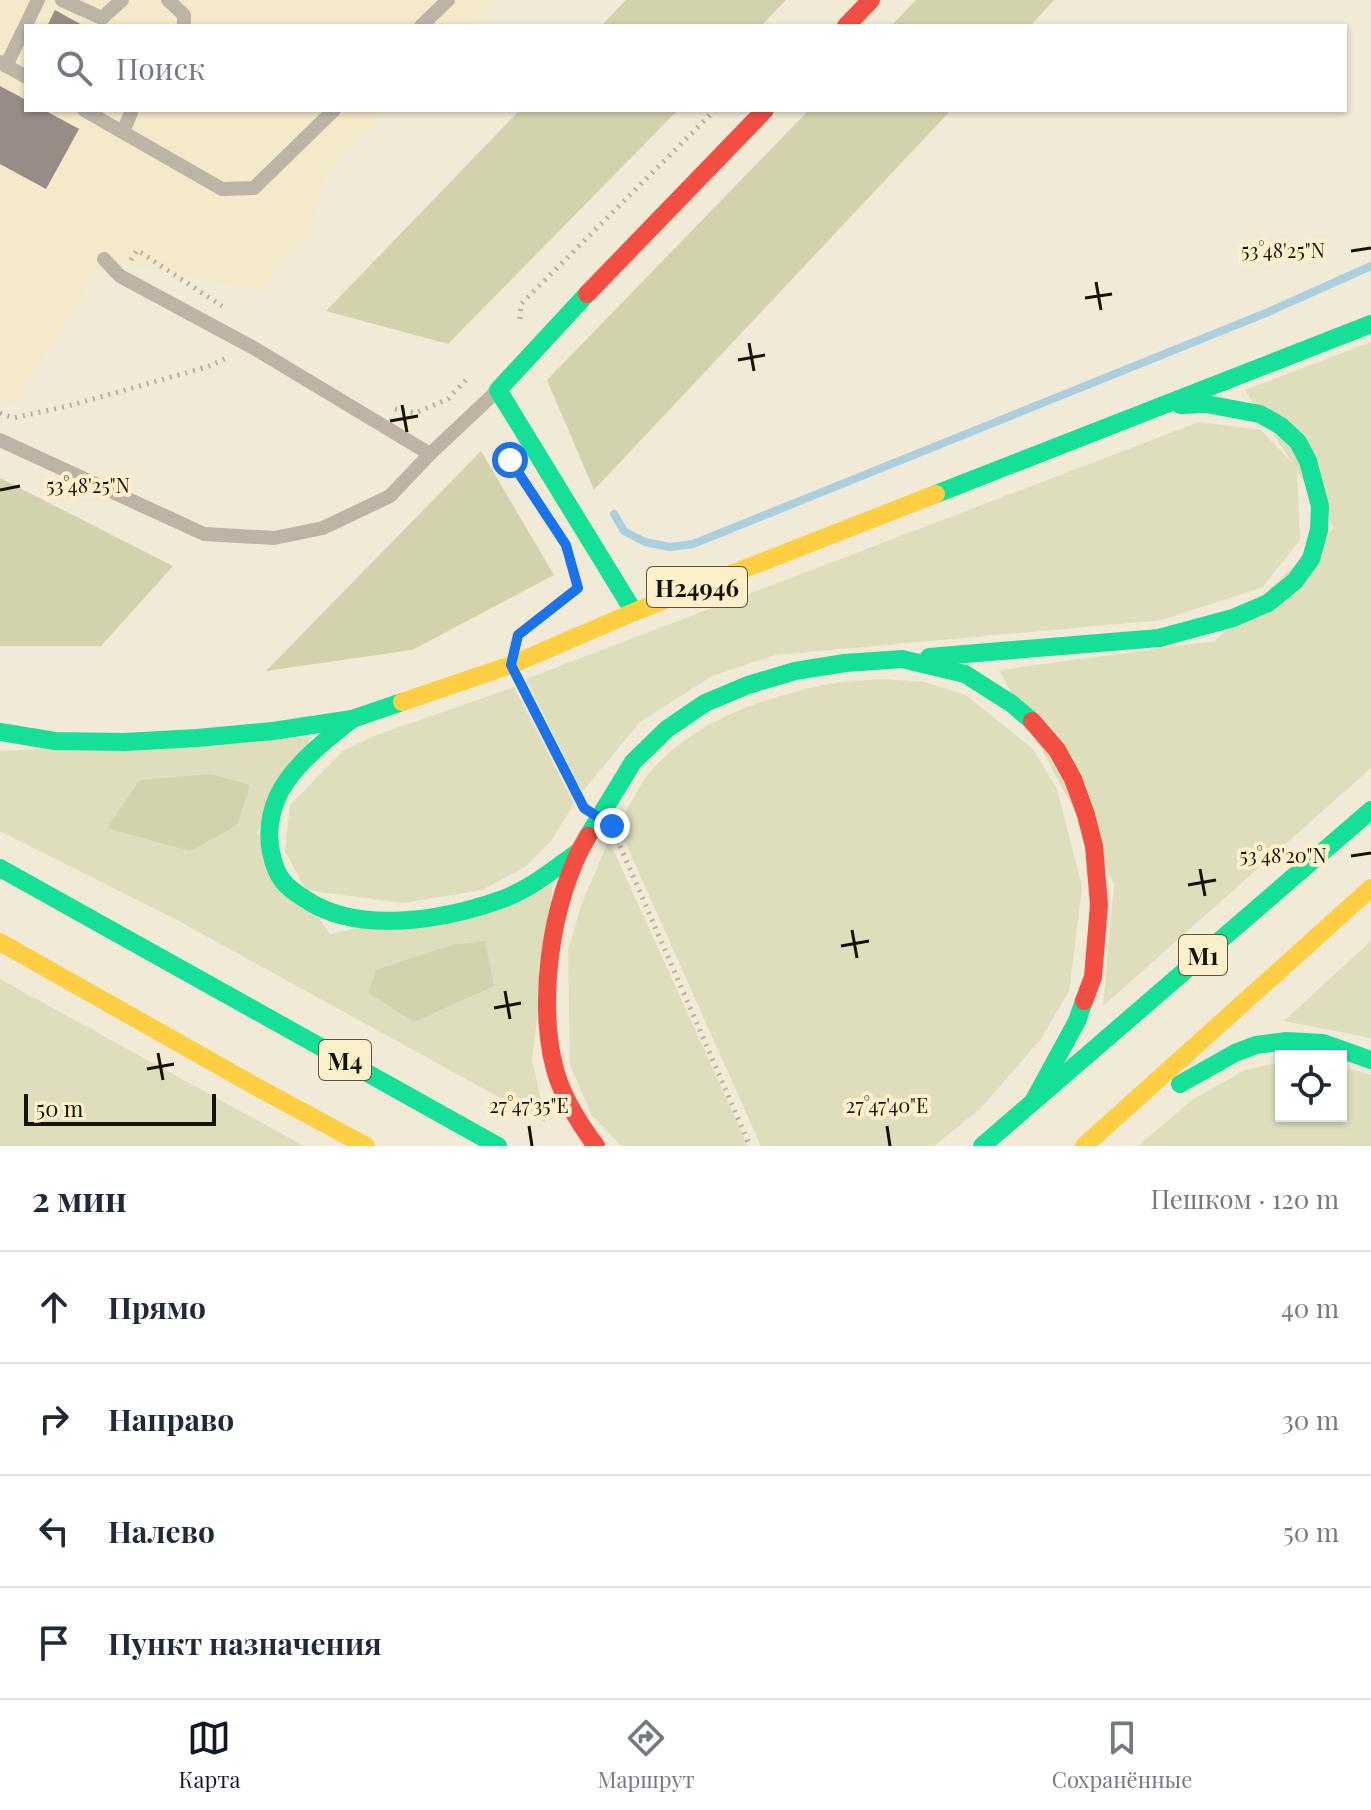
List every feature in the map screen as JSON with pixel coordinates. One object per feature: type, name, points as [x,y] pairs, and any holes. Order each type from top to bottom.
[{"type":"main road","points":[[848,24],[871,0]]},
{"type":"main road","points":[[498,390],[763,112]]},
{"type":"main road","name":"Н24946","points":[[0,732],[55,741],[124,742],[273,731],[352,719],[511,665],[634,612],[1371,324]]},
{"type":"main road","name":"Н24946","points":[[498,390],[634,612]]},
{"type":"main road","points":[[596,1146],[575,1118],[558,1079],[549,1036],[549,954],[557,915],[578,852],[633,762],[667,729],[705,703],[748,685],[795,671],[845,663],[1159,638],[1233,618],[1268,603],[1295,581],[1311,559],[1319,530],[1320,506],[1308,461],[1298,442],[1281,426],[1260,414],[1206,404],[1162,406]]},
{"type":"main road","points":[[902,659],[965,674],[1012,704],[1032,721],[1057,750],[1073,779],[1086,815],[1094,846],[1099,905],[1093,977],[1077,1021],[1034,1100]]},
{"type":"main road","points":[[352,719],[306,759],[280,791],[270,819],[270,853],[280,880],[306,903],[339,914],[381,921],[422,919],[462,912],[504,899],[578,852]]},
{"type":"main road","name":"М1","points":[[982,1146],[1371,810]]},
{"type":"main road","name":"М4","points":[[0,868],[498,1146]]},
{"type":"main road","name":"М1","points":[[1084,1146],[1371,888]]},
{"type":"main road","name":"М4","points":[[0,942],[366,1146]]},
{"type":"main road","points":[[1084,1146],[1211,1065],[1256,1045],[1287,1041],[1323,1043],[1371,1060]]},
{"type":"lane","points":[[25,24],[38,0]]},
{"type":"lane","points":[[62,0],[102,18],[122,0]]},
{"type":"lane","points":[[168,0],[184,15],[184,24]]},
{"type":"lane","points":[[423,24],[448,0]]},
{"type":"lane","points":[[24,26],[3,64],[24,76]]},
{"type":"lane","points":[[88,112],[222,189],[254,188],[332,112]]},
{"type":"lane","points":[[123,132],[131,112]]},
{"type":"lane","points":[[104,259],[120,276],[252,347],[430,454]]},
{"type":"lane","points":[[0,440],[204,534],[274,538],[323,528],[390,496],[498,390]]},
{"type":"path","points":[[541,345],[520,324],[521,304],[713,112]]},
{"type":"path","points":[[120,276],[137,250],[227,309]]},
{"type":"path","points":[[0,413],[13,418],[68,406],[207,367],[252,347]]},
{"type":"path","points":[[383,407],[415,413],[448,399],[468,378]]},
{"type":"path","points":[[542,616],[578,588],[574,574]]},
{"type":"path","points":[[511,665],[584,808],[612,826],[750,1146]]},
{"type":"shaded area","points":[[0,0],[496,0],[473,24],[24,24],[24,112],[387,112],[326,175],[309,231],[261,291],[104,259],[14,404],[0,399]]},
{"type":"green space","points":[[626,0],[786,0],[763,24],[603,24]]},
{"type":"green space","points":[[916,0],[1054,0],[1032,24],[893,24]]},
{"type":"green space","points":[[518,112],[676,112],[448,344],[326,311]]},
{"type":"green space","points":[[807,112],[949,112],[594,490],[547,380]]},
{"type":"green space","points":[[1371,342],[1371,768],[1103,1006],[1114,884],[999,670],[1215,641],[1334,528],[1245,390]]},
{"type":"green space","points":[[1199,422],[1261,430],[1297,468],[1300,540],[1263,587],[1162,620],[775,655],[712,676],[640,722],[582,792],[526,679]]},
{"type":"green space","points":[[481,451],[554,575],[412,650],[266,671]]},
{"type":"green space","points":[[0,478],[173,566],[101,646],[0,646]]},
{"type":"green space","points":[[884,679],[924,682],[966,695],[1033,749],[1057,789],[1082,887],[1069,991],[1041,1039],[980,1109],[934,1146],[761,1146],[618,826],[649,773],[687,739],[709,725],[755,704],[804,689]]},
{"type":"green space","points":[[514,687],[574,804],[551,841],[525,867],[482,890],[403,903],[306,890],[285,851],[290,805],[343,751],[374,736]]},
{"type":"green space","points":[[312,737],[257,832],[330,934],[553,885],[532,1060],[546,1123],[175,919],[0,831],[0,751]]},
{"type":"green space","points":[[211,774],[250,785],[237,825],[190,851],[107,828],[140,780]]},
{"type":"green space","points":[[609,840],[748,1146],[621,1146],[591,1114],[570,1064],[568,950],[582,903]]},
{"type":"green space","points":[[485,941],[494,986],[414,1022],[368,993],[376,970],[452,945]]},
{"type":"green space","points":[[1371,941],[1371,1038],[1284,1021]]},
{"type":"green space","points":[[0,979],[304,1146],[0,1146]]},
{"type":"green space","points":[[1275,1063],[1275,1122],[1347,1122],[1347,1068],[1371,1075],[1371,1146],[1138,1146],[1192,1100],[1245,1070]]},
{"type":"building","points":[[55,10],[80,24],[48,24]]},
{"type":"building","points":[[0,86],[24,99],[24,112],[48,112],[79,129],[46,189],[0,164]]},
{"type":"waterway","points":[[614,514],[624,531],[645,542],[670,547],[693,544],[1266,313],[1371,266]]},
{"type":"traffic: fast","points":[[587,294],[498,390],[634,612]]},
{"type":"traffic: fast","points":[[936,494],[1371,324]]},
{"type":"traffic: fast","points":[[929,657],[1159,638],[1233,618],[1268,603],[1295,581],[1311,559],[1319,530],[1320,506],[1308,461],[1298,442],[1281,426],[1260,414],[1206,404],[1180,405]]},
{"type":"traffic: fast","points":[[588,836],[633,762],[667,729],[705,703],[748,685],[795,671],[902,659],[965,674],[1012,704],[1032,721]]},
{"type":"traffic: fast","points":[[0,732],[55,741],[124,742],[197,738],[352,719],[402,702]]},
{"type":"traffic: fast","points":[[352,719],[300,764],[281,790],[271,816],[269,834],[275,868],[286,885],[305,899],[326,910],[350,917],[375,920],[427,918],[511,896],[578,852]]},
{"type":"traffic: fast","points":[[982,1146],[1371,810]]},
{"type":"traffic: fast","points":[[0,868],[498,1146]]},
{"type":"traffic: fast","points":[[1034,1100],[1077,1021],[1084,1001]]},
{"type":"traffic: fast","points":[[1180,1084],[1235,1053],[1256,1045],[1287,1041],[1323,1043],[1371,1060]]},
{"type":"traffic: slow","points":[[402,702],[511,665],[634,612],[936,494]]},
{"type":"traffic: slow","points":[[1084,1146],[1371,888]]},
{"type":"traffic: slow","points":[[0,942],[366,1146]]},
{"type":"traffic: jam","points":[[848,24],[871,0]]},
{"type":"traffic: jam","points":[[587,294],[763,112]]},
{"type":"traffic: jam","points":[[1032,721],[1057,750],[1073,779],[1094,846],[1099,905],[1093,977],[1084,1001]]},
{"type":"traffic: jam","points":[[588,836],[564,891],[550,957],[547,991],[548,1024],[559,1082],[575,1116],[596,1146]]},
{"type":"route","points":[[510,460],[566,545],[578,588],[518,635],[511,665],[584,808],[612,826]]}]
